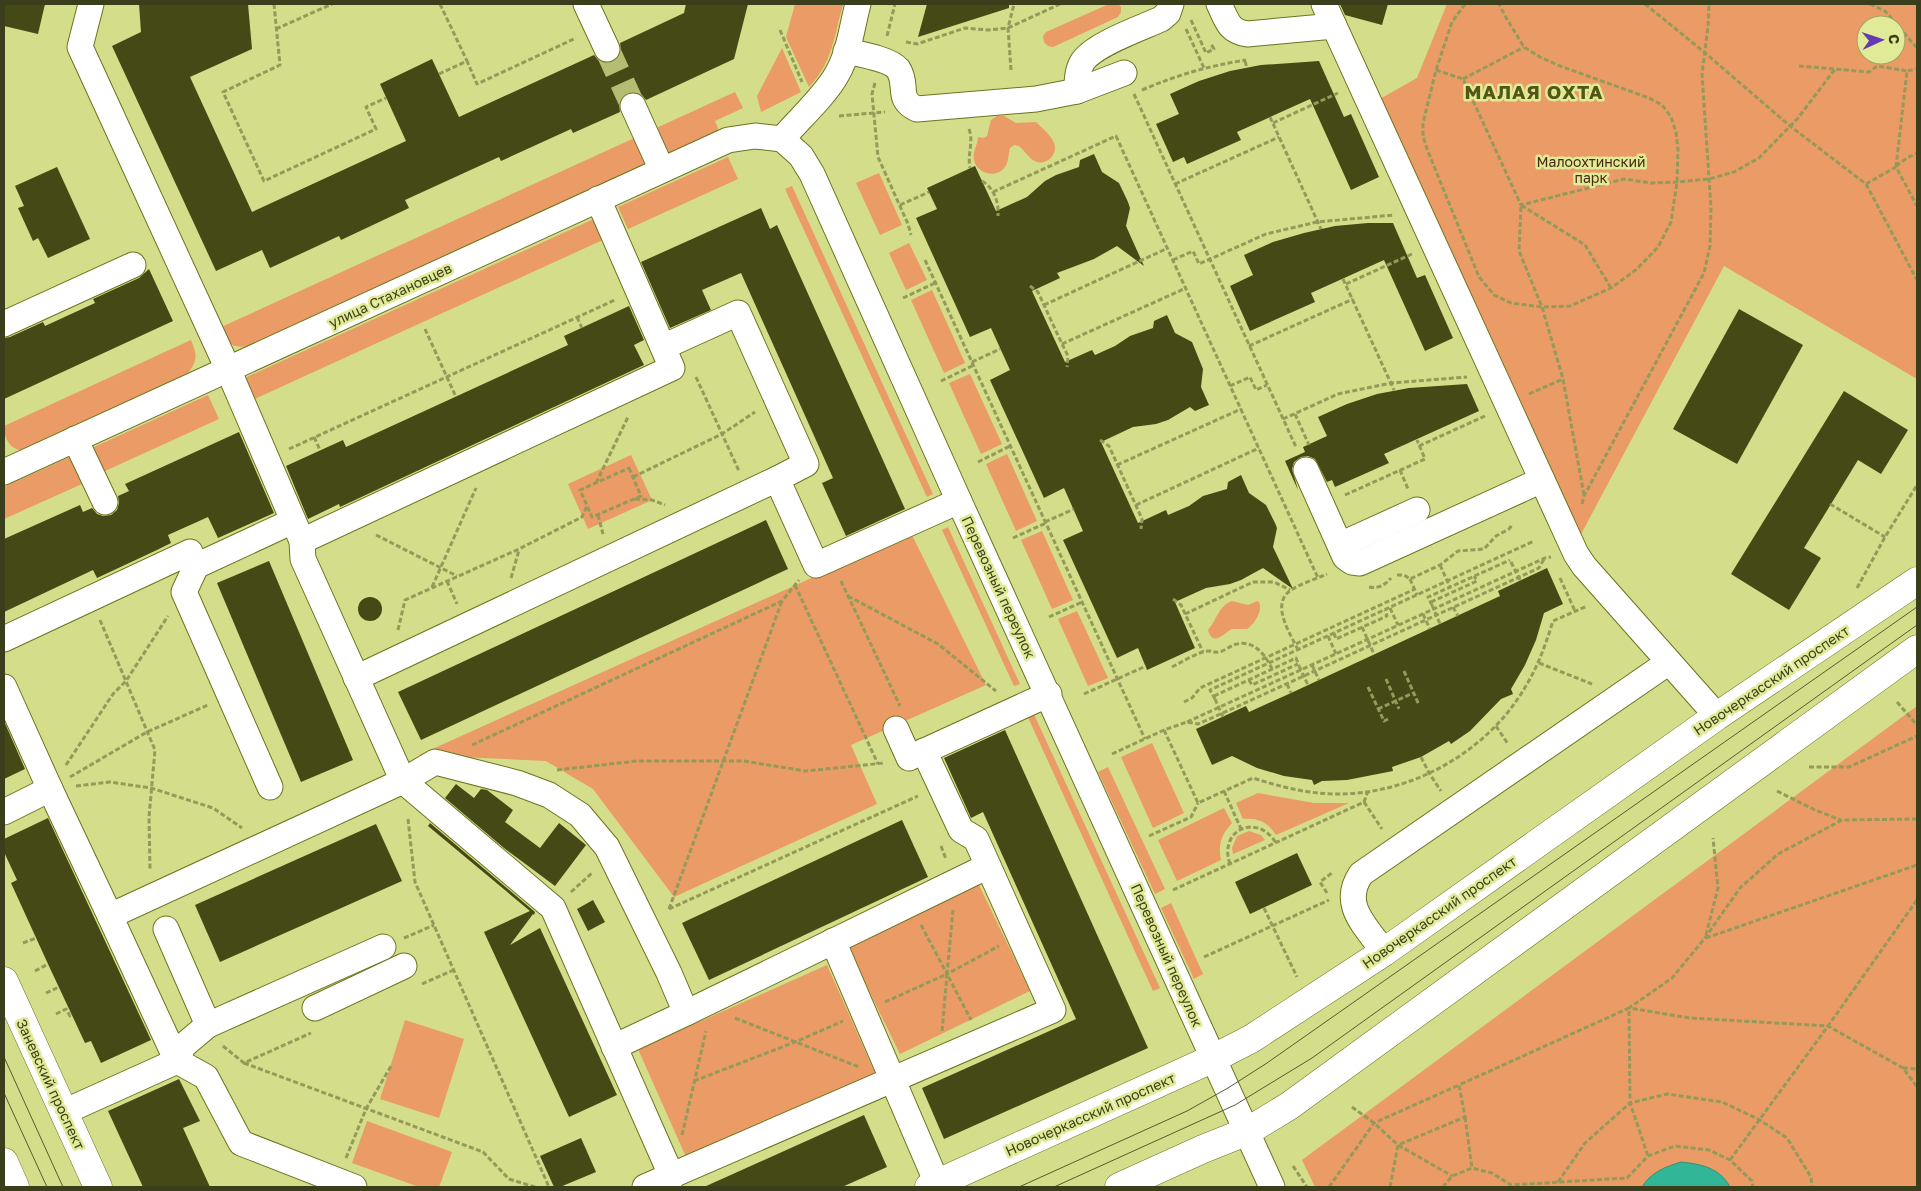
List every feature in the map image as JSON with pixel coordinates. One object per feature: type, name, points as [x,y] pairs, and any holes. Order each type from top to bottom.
[{"type":"main road","name":"Новочеркасский проспект","points":[[933,1185],[1251,1040],[1384,952],[1716,716],[1917,580]]},
{"type":"main road","points":[[1119,1187],[1248,1131],[1289,1106],[1917,649]]},
{"type":"main road","name":"Заневский проспект","points":[[4,981],[98,1187]]},
{"type":"main road","points":[[4,1162],[15,1187]]},
{"type":"street","points":[[91,4],[80,47],[228,369],[297,531],[302,559],[403,781],[553,908],[672,1177]]},
{"type":"street","points":[[586,4],[602,39]]},
{"type":"street","points":[[782,139],[827,89],[838,73],[846,51],[858,4]]},
{"type":"street","points":[[1077,91],[1077,76],[1083,62],[1092,51],[1161,19],[1168,13],[1172,4]]},
{"type":"street","points":[[1219,4],[1229,26],[1237,33],[1247,34],[1334,26]]},
{"type":"street","points":[[1324,4],[1542,480],[1584,566],[1716,716]]},
{"type":"street","points":[[846,51],[890,63],[898,69],[904,97],[909,105],[917,109],[1036,99],[1129,83]]},
{"type":"street","points":[[633,106],[662,170]]},
{"type":"street","name":"улица Стахановцев","points":[[5,468],[75,439],[728,140],[755,136],[782,139]]},
{"type":"street","name":"Перевозный переулок","points":[[782,139],[802,156],[812,174],[1272,1187]]},
{"type":"street","points":[[270,787],[184,592],[196,566],[297,531],[348,520],[672,368],[671,343],[638,289],[598,199]]},
{"type":"street","points":[[4,324],[133,265]]},
{"type":"street","points":[[356,678],[806,464],[738,313],[671,343]]},
{"type":"street","points":[[75,439],[104,502]]},
{"type":"street","points":[[1306,470],[1346,554],[1360,563],[1542,480]]},
{"type":"street","points":[[777,479],[824,562],[959,501]]},
{"type":"street","points":[[1346,554],[1418,510]]},
{"type":"street","points":[[4,639],[190,552],[196,566]]},
{"type":"street","points":[[1384,952],[1355,910],[1352,897],[1354,885],[1361,874],[1669,662]]},
{"type":"street","points":[[4,687],[177,1061],[206,1077],[241,1143],[351,1186]]},
{"type":"street","points":[[896,729],[909,758],[1049,694]]},
{"type":"street","points":[[646,1187],[1053,1010],[976,840],[961,830],[924,751]]},
{"type":"street","points":[[110,916],[403,781],[435,762],[517,783],[549,795],[580,815],[607,847],[612,856],[669,973],[686,1013]]},
{"type":"street","points":[[4,812],[50,789]]},
{"type":"street","points":[[614,1047],[686,1013],[710,1005],[833,941],[988,866]]},
{"type":"street","points":[[166,929],[208,1025]]},
{"type":"street","points":[[833,941],[892,1080],[933,1185]]},
{"type":"street","points":[[64,1112],[177,1061],[183,1046],[208,1025],[383,947]]},
{"type":"street","points":[[339,966],[350,991]]},
{"type":"street","points":[[314,1008],[404,966]]},
{"type":"path","points":[[274,4],[280,65],[223,92],[264,181],[376,129],[366,107],[386,98]]},
{"type":"path","points":[[276,29],[332,4]]},
{"type":"path","points":[[440,4],[477,84],[602,39]]},
{"type":"path","points":[[895,4],[872,94],[878,157],[900,205],[911,235]]},
{"type":"path","points":[[1011,70],[1008,28],[1014,4]]},
{"type":"path","points":[[906,42],[917,44],[966,28],[988,30],[1008,28],[1060,4]]},
{"type":"path","points":[[1465,4],[1452,22],[1436,70],[1423,123],[1423,136],[1479,277],[1494,295],[1511,303],[1570,306],[1611,288],[1637,269],[1658,248],[1671,222],[1677,182],[1678,150],[1676,132],[1672,117],[1662,105],[1650,98],[1560,66],[1524,47],[1504,16],[1499,4]]},
{"type":"path","points":[[1645,4],[1790,126],[1866,184],[1917,280]]},
{"type":"path","points":[[1579,513],[1584,496],[1704,273],[1710,246],[1711,208],[1702,74],[1709,4]]},
{"type":"path","points":[[1870,4],[1885,11],[1917,48]]},
{"type":"path","points":[[780,30],[806,90]]},
{"type":"path","points":[[1462,79],[1524,47]]},
{"type":"path","points":[[1254,59],[1196,70],[1171,77],[1129,83],[1306,470]]},
{"type":"path","points":[[439,74],[466,61]]},
{"type":"path","points":[[1245,61],[1248,68]]},
{"type":"path","points":[[1799,66],[1869,72],[1878,66],[1907,71],[1917,69]]},
{"type":"path","points":[[1522,205],[1624,179],[1652,183],[1677,182],[1709,179],[1734,172],[1759,158],[1790,126],[1835,69]]},
{"type":"path","points":[[1436,70],[1462,79],[1522,205],[1519,251],[1542,306],[1563,379],[1584,496]]},
{"type":"path","points":[[1907,71],[1896,167],[1917,206]]},
{"type":"path","points":[[1273,123],[1334,94]]},
{"type":"path","points":[[830,116],[891,111],[909,105]]},
{"type":"path","points":[[1270,117],[1321,229]]},
{"type":"path","points":[[969,128],[972,145],[969,160],[970,168]]},
{"type":"path","points":[[993,192],[1116,136],[1318,578]]},
{"type":"path","points":[[1175,184],[1279,137]]},
{"type":"path","points":[[1866,184],[1917,153]]},
{"type":"path","points":[[982,181],[990,186],[999,205],[998,216]]},
{"type":"path","points":[[900,205],[929,192]]},
{"type":"path","points":[[1522,205],[1585,245],[1611,288]]},
{"type":"path","points":[[1173,260],[1193,251],[1199,264],[1266,234],[1317,222],[1392,216]]},
{"type":"path","points":[[1044,305],[1168,248]]},
{"type":"path","points":[[1346,284],[1408,256]]},
{"type":"path","points":[[925,260],[1145,739]]},
{"type":"path","points":[[1344,279],[1394,390]]},
{"type":"path","points":[[903,298],[936,283]]},
{"type":"path","points":[[1030,286],[1038,292],[1068,356],[1067,367]]},
{"type":"path","points":[[1062,344],[1186,288]]},
{"type":"path","points":[[266,460],[638,289]]},
{"type":"path","points":[[1249,346],[1353,299]]},
{"type":"path","points":[[577,317],[582,328]]},
{"type":"path","points":[[1049,327],[1053,325]]},
{"type":"path","points":[[425,329],[456,397]]},
{"type":"path","points":[[671,343],[722,434],[749,492]]},
{"type":"path","points":[[941,381],[1000,349]]},
{"type":"path","points":[[1230,386],[1250,377],[1256,390],[1267,385]]},
{"type":"path","points":[[1283,419],[1338,394],[1391,383],[1465,377]]},
{"type":"path","points":[[1532,393],[1563,379]]},
{"type":"path","points":[[596,483],[646,380]]},
{"type":"path","points":[[632,477],[722,434],[776,398]]},
{"type":"path","points":[[1117,465],[1241,409]]},
{"type":"path","points":[[1295,414],[1309,444]]},
{"type":"path","points":[[1420,446],[1482,417]]},
{"type":"path","points":[[314,437],[320,450]]},
{"type":"path","points":[[1100,440],[1108,446],[1127,485],[1142,519],[1141,529]]},
{"type":"path","points":[[1342,497],[1426,459],[1417,440]]},
{"type":"path","points":[[978,462],[1010,446]]},
{"type":"path","points":[[1136,505],[1259,448]]},
{"type":"path","points":[[432,588],[492,452]]},
{"type":"path","points":[[628,468],[632,477],[641,496],[592,517],[580,490],[628,468]]},
{"type":"path","points":[[1122,488],[1127,485]]},
{"type":"path","points":[[1857,590],[1885,537],[1917,485]]},
{"type":"path","points":[[1830,504],[1885,537]]},
{"type":"path","points":[[392,661],[405,600],[519,550],[582,517],[587,506]]},
{"type":"path","points":[[1013,538],[1074,510]]},
{"type":"path","points":[[348,520],[458,577]]},
{"type":"path","points":[[1410,579],[1440,565],[1458,551],[1484,549],[1496,536],[1509,530],[1513,524]]},
{"type":"path","points":[[1223,717],[1210,690],[1534,541]]},
{"type":"path","points":[[1298,650],[1281,613],[1282,603],[1290,590],[1318,578],[1346,554],[1362,585],[1371,588],[1379,587],[1398,575],[1404,575],[1410,579],[1417,595]]},
{"type":"path","points":[[1507,554],[1520,580]]},
{"type":"path","points":[[1550,557],[1554,566]]},
{"type":"path","points":[[1112,754],[1368,640],[1544,558],[1539,568],[1287,684],[1198,724],[1187,722]]},
{"type":"path","points":[[1440,624],[1428,597],[1511,561]]},
{"type":"path","points":[[669,909],[782,601],[807,570],[824,562],[848,596],[908,724],[896,729]]},
{"type":"path","points":[[1440,565],[1450,587]]},
{"type":"path","points":[[1558,575],[1575,611]]},
{"type":"path","points":[[1431,604],[1477,582],[1474,576]]},
{"type":"path","points":[[1185,614],[1253,582],[1274,582],[1290,590]]},
{"type":"path","points":[[795,584],[878,764]]},
{"type":"path","points":[[1184,702],[1192,698],[1200,688],[1415,590]]},
{"type":"path","points":[[50,789],[113,694],[126,681],[184,592]]},
{"type":"path","points":[[848,596],[938,644],[1018,708]]},
{"type":"path","points":[[91,598],[155,750],[149,817],[151,897]]},
{"type":"path","points":[[1173,599],[1181,605],[1203,652]]},
{"type":"path","points":[[471,746],[782,601]]},
{"type":"path","points":[[1049,617],[1082,602]]},
{"type":"path","points":[[1149,836],[1191,817],[1198,803],[1252,778],[1280,787],[1309,792],[1339,794],[1368,791],[1399,784],[1429,773],[1453,760],[1476,744],[1496,726],[1513,706],[1539,663],[1553,621],[1595,602]]},
{"type":"path","points":[[1454,607],[1458,616]]},
{"type":"path","points":[[1390,608],[1398,625]]},
{"type":"path","points":[[1334,633],[1336,639],[1387,616],[1385,610]]},
{"type":"path","points":[[1423,614],[1430,629]]},
{"type":"path","points":[[1357,616],[1359,622]]},
{"type":"path","points":[[1362,627],[1374,654]]},
{"type":"path","points":[[1328,636],[1336,654]]},
{"type":"path","points":[[1193,644],[1198,642]]},
{"type":"path","points":[[1172,666],[1203,652],[1216,653],[1236,644],[1245,643],[1257,648],[1267,658],[1272,669]]},
{"type":"path","points":[[1214,698],[1296,658],[1308,685]]},
{"type":"path","points":[[1539,663],[1592,684]]},
{"type":"path","points":[[1250,680],[1252,685],[1299,665]]},
{"type":"path","points":[[1312,665],[1319,680]]},
{"type":"path","points":[[1084,694],[1146,666]]},
{"type":"path","points":[[1404,671],[1419,705]]},
{"type":"path","points":[[1386,679],[1399,709]]},
{"type":"path","points":[[1287,684],[1291,693]]},
{"type":"path","points":[[1368,687],[1384,721],[1388,719]]},
{"type":"path","points":[[1378,709],[1413,693]]},
{"type":"path","points":[[50,789],[147,732],[230,696]]},
{"type":"path","points":[[1897,702],[1917,725]]},
{"type":"path","points":[[1496,726],[1512,750]]},
{"type":"path","points":[[1164,730],[1198,803]]},
{"type":"path","points":[[1809,767],[1850,767],[1917,736]]},
{"type":"path","points":[[1421,756],[1429,773],[1444,796]]},
{"type":"path","points":[[550,770],[637,761],[744,761],[805,771],[887,763]]},
{"type":"path","points":[[403,781],[415,882],[549,1187]]},
{"type":"path","points":[[50,789],[110,782],[151,788],[212,808],[265,844]]},
{"type":"path","points":[[1224,791],[1241,829]]},
{"type":"path","points":[[1174,890],[1364,802],[1368,791]]},
{"type":"path","points":[[1776,791],[1815,810],[1842,820],[1917,819]]},
{"type":"path","points":[[644,921],[918,795]]},
{"type":"path","points":[[1364,802],[1387,836]]},
{"type":"path","points":[[1329,1187],[1374,1123],[1629,1008],[1672,978],[1705,938],[1740,888],[1778,854],[1842,820]]},
{"type":"path","points":[[1230,864],[1226,854],[1228,844],[1233,835],[1241,829],[1251,826],[1262,828],[1270,834],[1276,843]]},
{"type":"path","points":[[1705,938],[1718,888],[1713,838]]},
{"type":"path","points":[[553,908],[612,856]]},
{"type":"path","points":[[1705,938],[1917,865]]},
{"type":"path","points":[[1204,958],[1332,899]]},
{"type":"path","points":[[1730,1160],[1917,900]]},
{"type":"path","points":[[910,903],[946,974],[939,1060]]},
{"type":"path","points":[[1264,908],[1298,979]]},
{"type":"path","points":[[383,947],[434,925]]},
{"type":"path","points":[[694,1081],[796,1042],[863,1013],[946,974],[1019,935]]},
{"type":"path","points":[[22,944],[36,938]]},
{"type":"path","points":[[35,970],[48,964]]},
{"type":"path","points":[[46,993],[59,987]]},
{"type":"path","points":[[681,1138],[710,1005],[892,1080]]},
{"type":"path","points":[[1629,1008],[1690,1018],[1828,1026],[1903,1068],[1917,1087]]},
{"type":"path","points":[[1629,1008],[1630,1103],[1648,1156]]},
{"type":"path","points":[[56,1014],[66,1009],[70,1016],[72,1015]]},
{"type":"path","points":[[244,1064],[483,1152],[509,1178],[535,1187]]},
{"type":"path","points":[[351,1186],[354,1170],[343,1164],[366,1109],[391,1066]]},
{"type":"path","points":[[1903,1068],[1917,1069]]},
{"type":"path","points":[[1459,1085],[1472,1168]]},
{"type":"path","points":[[1557,1182],[1586,1143],[1630,1103],[1667,1094],[1722,1102],[1758,1119],[1787,1138],[1811,1177],[1812,1187]]},
{"type":"path","points":[[1352,1107],[1374,1123],[1398,1145],[1452,1176]]},
{"type":"path","points":[[1398,1145],[1465,1118]]},
{"type":"path","points":[[1390,1187],[1398,1145]]},
{"type":"path","points":[[1443,1187],[1452,1176],[1472,1168],[1492,1173],[1511,1185],[1627,1178],[1648,1156],[1676,1146],[1709,1150],[1730,1160],[1752,1181],[1753,1187]]},
{"type":"path","points":[[1293,1166],[1307,1187]]},
{"type":"green space","points":[[795,4],[843,4],[828,58],[817,78],[809,87],[786,37]]},
{"type":"green space","points":[[1109,4],[1118,4],[1121,7],[1118,17],[1053,47],[1048,46],[1044,42],[1043,36],[1046,32]]},
{"type":"green space","name":"Малоохтинский парк","points":[[1447,4],[1917,4],[1917,379],[1724,266],[1579,538],[1513,385],[1506,380],[1378,100],[1417,78]]},
{"type":"green space","points":[[782,48],[801,92],[761,112],[757,96]]},
{"type":"green space","points":[[735,92],[743,108],[715,121],[719,131],[250,346],[238,347],[230,344],[217,329]]},
{"type":"green space","points":[[997,116],[1004,116],[1016,123],[1036,122],[1053,140],[1055,148],[1050,159],[1037,162],[1031,159],[1019,146],[1014,145],[1010,148],[1007,162],[1001,171],[992,174],[979,169],[974,160],[974,151],[978,137],[983,138],[987,136],[991,120]]},
{"type":"green space","points":[[728,157],[738,179],[628,229],[618,207]]},
{"type":"green space","points":[[879,173],[902,225],[880,235],[856,183]]},
{"type":"green space","points":[[792,186],[933,494],[927,497],[785,189]]},
{"type":"green space","points":[[596,218],[605,239],[250,401],[240,380]]},
{"type":"green space","points":[[909,243],[927,280],[906,290],[889,253]]},
{"type":"green space","points":[[932,290],[965,363],[944,373],[911,300]]},
{"type":"green space","points":[[191,340],[196,357],[188,373],[21,450],[13,447],[8,442],[4,426]]},
{"type":"green space","points":[[970,374],[1002,444],[981,454],[949,383]]},
{"type":"green space","points":[[208,395],[219,419],[103,472],[92,448]]},
{"type":"green space","points":[[1007,454],[1037,521],[1016,531],[986,464]]},
{"type":"green space","points":[[631,455],[652,500],[588,529],[568,484]]},
{"type":"green space","points":[[70,457],[82,484],[4,519],[4,487]]},
{"type":"green space","points":[[948,527],[1020,684],[1014,686],[942,530]]},
{"type":"green space","points":[[1042,531],[1073,600],[1052,609],[1021,540]]},
{"type":"green space","points":[[911,533],[986,685],[851,745],[877,804],[674,897],[593,789],[546,761],[419,755]]},
{"type":"green space","points":[[1232,601],[1248,605],[1259,602],[1258,617],[1247,629],[1232,629],[1218,638],[1213,638],[1208,630],[1224,606]]},
{"type":"green space","points":[[1077,611],[1108,678],[1088,686],[1058,619]]},
{"type":"green space","points":[[1917,706],[1917,1187],[1315,1187],[1302,1160]]},
{"type":"green space","points":[[1032,710],[1160,988],[1153,991],[1026,713]]},
{"type":"green space","points":[[1152,743],[1184,813],[1153,828],[1121,757]]},
{"type":"green space","points":[[1108,767],[1165,889],[1155,894],[1098,772]]},
{"type":"green space","points":[[1258,793],[1314,803],[1349,803],[1276,835],[1262,822],[1254,819],[1243,819],[1236,803]]},
{"type":"green space","points":[[1224,808],[1232,823],[1221,840],[1221,860],[1177,881],[1158,840]]},
{"type":"green space","points":[[1249,831],[1261,835],[1265,840],[1233,854],[1232,848],[1237,836]]},
{"type":"green space","points":[[978,883],[1030,991],[900,1054],[847,946]]},
{"type":"green space","points":[[1171,903],[1203,974],[1194,979],[1161,908]]},
{"type":"green space","points":[[827,965],[875,1073],[686,1157],[638,1049]]},
{"type":"green space","points":[[405,1020],[464,1039],[439,1118],[380,1099]]},
{"type":"green space","points":[[367,1121],[452,1152],[439,1187],[419,1187],[352,1163]]},
{"type":"water","points":[[1681,1162],[1696,1164],[1715,1171],[1721,1175],[1730,1187],[1642,1187],[1654,1174]]},
{"type":"building","points":[[4,4],[45,4],[38,34],[4,26]]},
{"type":"building","points":[[139,4],[248,4],[252,49],[190,77],[252,212],[406,141],[380,84],[432,59],[459,117],[594,55],[598,60],[605,63],[613,62],[618,58],[621,51],[620,43],[684,13],[686,4],[748,4],[734,59],[646,100],[642,95],[635,92],[627,93],[622,97],[619,104],[620,112],[573,133],[571,129],[501,161],[499,157],[405,200],[409,208],[341,240],[339,236],[270,268],[262,250],[216,271],[112,46],[141,32]]},
{"type":"building","points":[[927,4],[1009,4],[1009,8],[918,37]]},
{"type":"building","points":[[1340,4],[1388,4],[1382,25],[1345,15]]},
{"type":"building","points":[[1319,61],[1344,117],[1351,114],[1379,177],[1351,190],[1310,99],[1237,132],[1241,140],[1187,164],[1184,157],[1173,162],[1156,124],[1179,114],[1170,94],[1199,81],[1230,71],[1261,65]]},
{"type":"building","points":[[1094,154],[1102,172],[1119,183],[1128,202],[1130,208],[1126,226],[1144,266],[1117,246],[1094,259],[1057,273],[1060,278],[1032,291],[1065,362],[1092,350],[1095,355],[1115,346],[1130,336],[1153,328],[1154,321],[1167,315],[1175,333],[1192,342],[1203,369],[1201,387],[1209,405],[1195,411],[1190,407],[1168,420],[1156,424],[1133,427],[1101,442],[1138,523],[1166,510],[1168,515],[1189,506],[1203,496],[1227,489],[1228,482],[1241,475],[1249,493],[1266,505],[1275,523],[1277,528],[1273,547],[1293,589],[1263,568],[1241,580],[1206,588],[1175,602],[1195,648],[1147,670],[1138,648],[1117,658],[1063,540],[1083,531],[1064,488],[1044,498],[990,380],[1010,370],[991,328],[970,337],[916,218],[937,209],[927,188],[975,166],[996,211],[1027,197],[1045,181],[1056,175],[1079,167],[1080,160]]},
{"type":"building","points":[[57,167],[90,239],[48,258],[38,238],[33,241],[18,208],[24,206],[15,186]]},
{"type":"building","points":[[761,208],[770,229],[777,225],[905,509],[846,536],[822,483],[833,478],[741,273],[702,290],[711,310],[670,328],[641,262]]},
{"type":"building","points":[[1393,223],[1417,278],[1425,275],[1453,338],[1425,351],[1384,260],[1311,293],[1315,302],[1250,331],[1230,286],[1253,275],[1244,255],[1273,242],[1304,233],[1335,226]]},
{"type":"building","points":[[149,269],[173,321],[4,399],[4,338],[43,322],[45,326],[95,303],[93,299],[139,278]]},
{"type":"building","points":[[629,306],[644,340],[634,345],[644,365],[340,507],[339,504],[308,519],[286,466],[343,440],[346,447],[568,345],[564,336]]},
{"type":"building","points":[[1739,309],[1803,345],[1737,464],[1673,429]]},
{"type":"building","points":[[1467,384],[1479,411],[1384,454],[1389,463],[1335,487],[1332,480],[1327,482],[1315,459],[1308,456],[1301,457],[1294,462],[1292,469],[1298,490],[1285,461],[1305,452],[1303,447],[1327,436],[1318,417],[1347,404],[1377,394],[1409,388]]},
{"type":"building","points":[[1844,391],[1908,430],[1881,474],[1858,460],[1804,548],[1821,558],[1789,610],[1731,574]]},
{"type":"building","points":[[239,432],[274,513],[218,538],[208,517],[168,535],[171,543],[97,578],[93,570],[4,612],[4,539],[80,505],[83,512],[92,508],[97,514],[103,516],[111,515],[117,510],[118,496],[129,491],[125,484]]},
{"type":"building","points":[[766,520],[788,569],[421,740],[398,692]]},
{"type":"building","points":[[269,561],[353,760],[301,782],[217,583]]},
{"type":"building","points":[[1547,568],[1563,604],[1544,613],[1536,640],[1525,665],[1511,689],[1513,694],[1501,699],[1470,731],[1451,744],[1449,741],[1421,757],[1392,767],[1393,771],[1347,780],[1322,781],[1314,785],[1312,780],[1284,776],[1257,768],[1232,756],[1212,765],[1196,729],[1246,706],[1249,712],[1291,693],[1500,596],[1498,591]]},
{"type":"building","points":[[370,597],[378,601],[382,609],[378,617],[370,621],[362,617],[358,609],[362,601]]},
{"type":"building","points":[[4,721],[25,769],[4,779]]},
{"type":"building","points":[[1005,730],[1148,1048],[944,1139],[922,1088],[1076,1019],[983,812],[971,818],[944,758]]},
{"type":"building","points":[[456,784],[474,798],[481,789],[487,790],[513,810],[505,822],[540,848],[559,823],[586,845],[555,886],[504,848],[445,798]]},
{"type":"building","points":[[48,818],[151,1040],[101,1063],[91,1041],[85,1043],[48,964],[11,883],[17,880],[4,852],[4,839]]},
{"type":"building","points":[[902,820],[928,877],[709,980],[682,923]]},
{"type":"building","points":[[430,823],[535,912],[510,945],[540,928],[617,1095],[569,1117],[484,932],[530,911],[428,826]]},
{"type":"building","points":[[376,824],[402,881],[220,962],[195,905]]},
{"type":"building","points":[[1297,853],[1312,885],[1250,914],[1235,882]]},
{"type":"building","points":[[593,900],[605,922],[588,931],[577,909]]},
{"type":"building","points":[[179,1079],[200,1121],[183,1128],[210,1187],[143,1187],[108,1111]]},
{"type":"building","points":[[864,1115],[887,1167],[842,1187],[704,1187]]},
{"type":"building","points":[[581,1138],[596,1172],[560,1187],[554,1187],[540,1156]]},
{"type":"tunnel","points":[[607,49],[633,106]]},
{"type":"tram line","points":[[1019,1187],[1187,1111],[1267,1063],[1917,607]]},
{"type":"tram line","points":[[1054,1187],[1235,1105],[1312,1058],[1917,625]]},
{"type":"tram line","points":[[4,1057],[63,1187]]},
{"type":"tram line","points":[[4,1093],[47,1187]]},
{"type":"district","name":"МАЛАЯ ОХТА","points":[[1534,91]]}]
